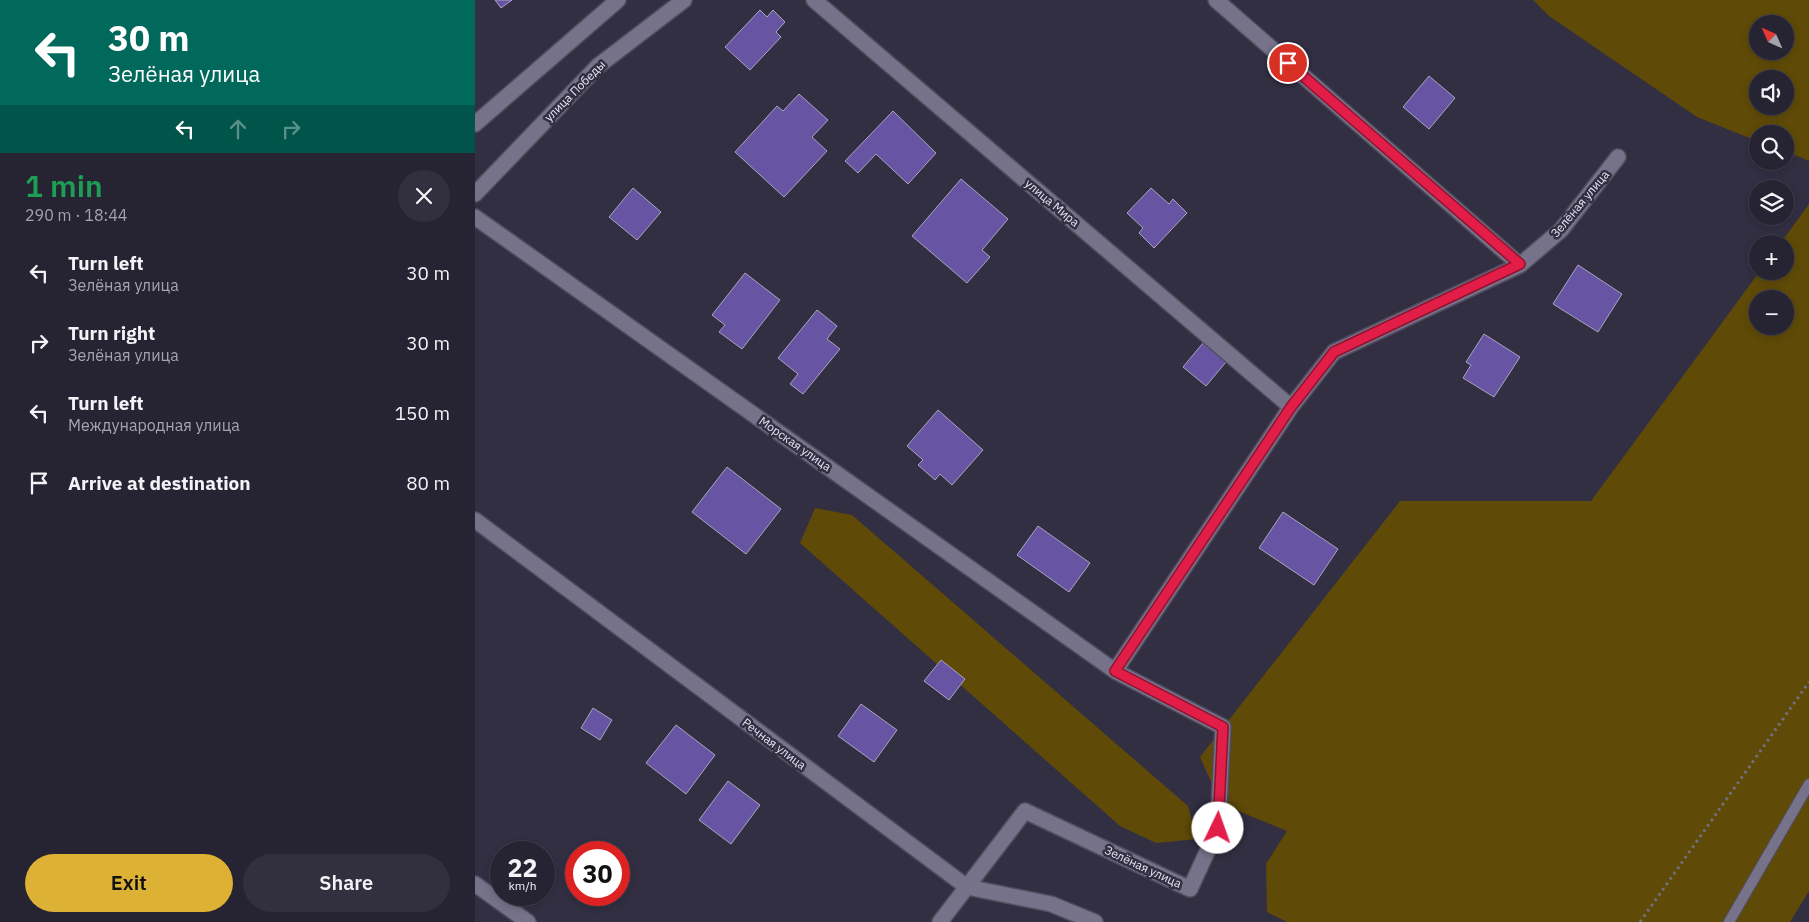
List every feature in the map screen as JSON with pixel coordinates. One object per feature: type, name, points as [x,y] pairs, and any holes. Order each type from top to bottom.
[{"type":"street","points":[[475,124],[618,0]]},
{"type":"street","name":"улица Победы","points":[[475,194],[598,66],[684,0]]},
{"type":"street","name":"улица Мира","points":[[814,0],[1291,407]]},
{"type":"street","points":[[1216,0],[1520,264]]},
{"type":"street","name":"Зелёная улица","points":[[940,922],[1025,812],[1190,889],[1218,828],[1223,727],[1115,671],[1291,407],[1334,352],[1520,264],[1561,230],[1618,157]]},
{"type":"street","name":"Морская улица","points":[[475,217],[1115,671]]},
{"type":"street","name":"Речная улица","points":[[475,520],[967,887],[1051,904],[1095,922]]},
{"type":"street","points":[[475,884],[528,922]]},
{"type":"lane","points":[[1729,922],[1809,784]]},
{"type":"path","points":[[1640,922],[1809,682]]},
{"type":"shaded area","points":[[1533,0],[1809,0],[1809,161],[1794,155],[1794,125],[1749,125],[1749,138],[1697,117],[1549,16]]},
{"type":"shaded area","points":[[1809,204],[1809,891],[1790,922],[1287,922],[1267,912],[1266,864],[1287,831],[1221,804],[1200,757],[1400,501],[1591,501],[1753,280],[1794,280],[1794,235],[1787,235]]},
{"type":"shaded area","points":[[815,508],[852,515],[1188,806],[1197,839],[1156,843],[1120,826],[800,543]]},
{"type":"building","points":[[495,0],[512,0],[501,8]]},
{"type":"building","points":[[760,10],[767,17],[773,10],[785,22],[776,32],[781,37],[750,70],[725,47]]},
{"type":"building","points":[[1429,76],[1455,98],[1429,129],[1403,107]]},
{"type":"building","points":[[799,94],[828,120],[812,137],[827,151],[784,197],[735,152],[777,106],[783,111]]},
{"type":"building","points":[[893,111],[936,153],[908,184],[876,154],[858,173],[845,161]]},
{"type":"building","points":[[961,179],[1008,219],[982,250],[990,257],[967,283],[912,236]]},
{"type":"building","points":[[633,188],[661,212],[637,240],[609,217]]},
{"type":"building","points":[[1151,188],[1169,204],[1173,199],[1187,213],[1154,248],[1139,233],[1143,228],[1127,213]]},
{"type":"building","points":[[1578,265],[1622,294],[1598,332],[1553,304]]},
{"type":"building","points":[[745,273],[780,300],[742,349],[719,332],[725,325],[712,315]]},
{"type":"building","points":[[817,310],[837,326],[827,339],[840,349],[803,394],[790,384],[798,374],[778,358]]},
{"type":"building","points":[[1484,334],[1520,357],[1494,397],[1463,378],[1471,365],[1466,362]]},
{"type":"building","points":[[1203,343],[1226,362],[1206,386],[1183,367]]},
{"type":"building","points":[[938,410],[983,450],[952,485],[940,474],[935,480],[918,465],[923,460],[907,446]]},
{"type":"building","points":[[727,467],[781,509],[746,554],[692,512]]},
{"type":"building","points":[[1283,512],[1338,549],[1314,585],[1259,548]]},
{"type":"building","points":[[1038,526],[1090,563],[1069,592],[1017,555]]},
{"type":"building","points":[[941,660],[965,679],[949,700],[924,681]]},
{"type":"building","points":[[861,704],[897,730],[874,762],[838,736]]},
{"type":"building","points":[[593,708],[612,720],[600,740],[581,728]]},
{"type":"building","points":[[676,725],[715,755],[686,794],[646,763]]},
{"type":"building","points":[[728,781],[760,805],[731,844],[699,820]]},
{"type":"route","points":[[1218,828],[1223,727],[1115,671],[1291,407],[1334,352],[1520,264],[1288,63]]}]
